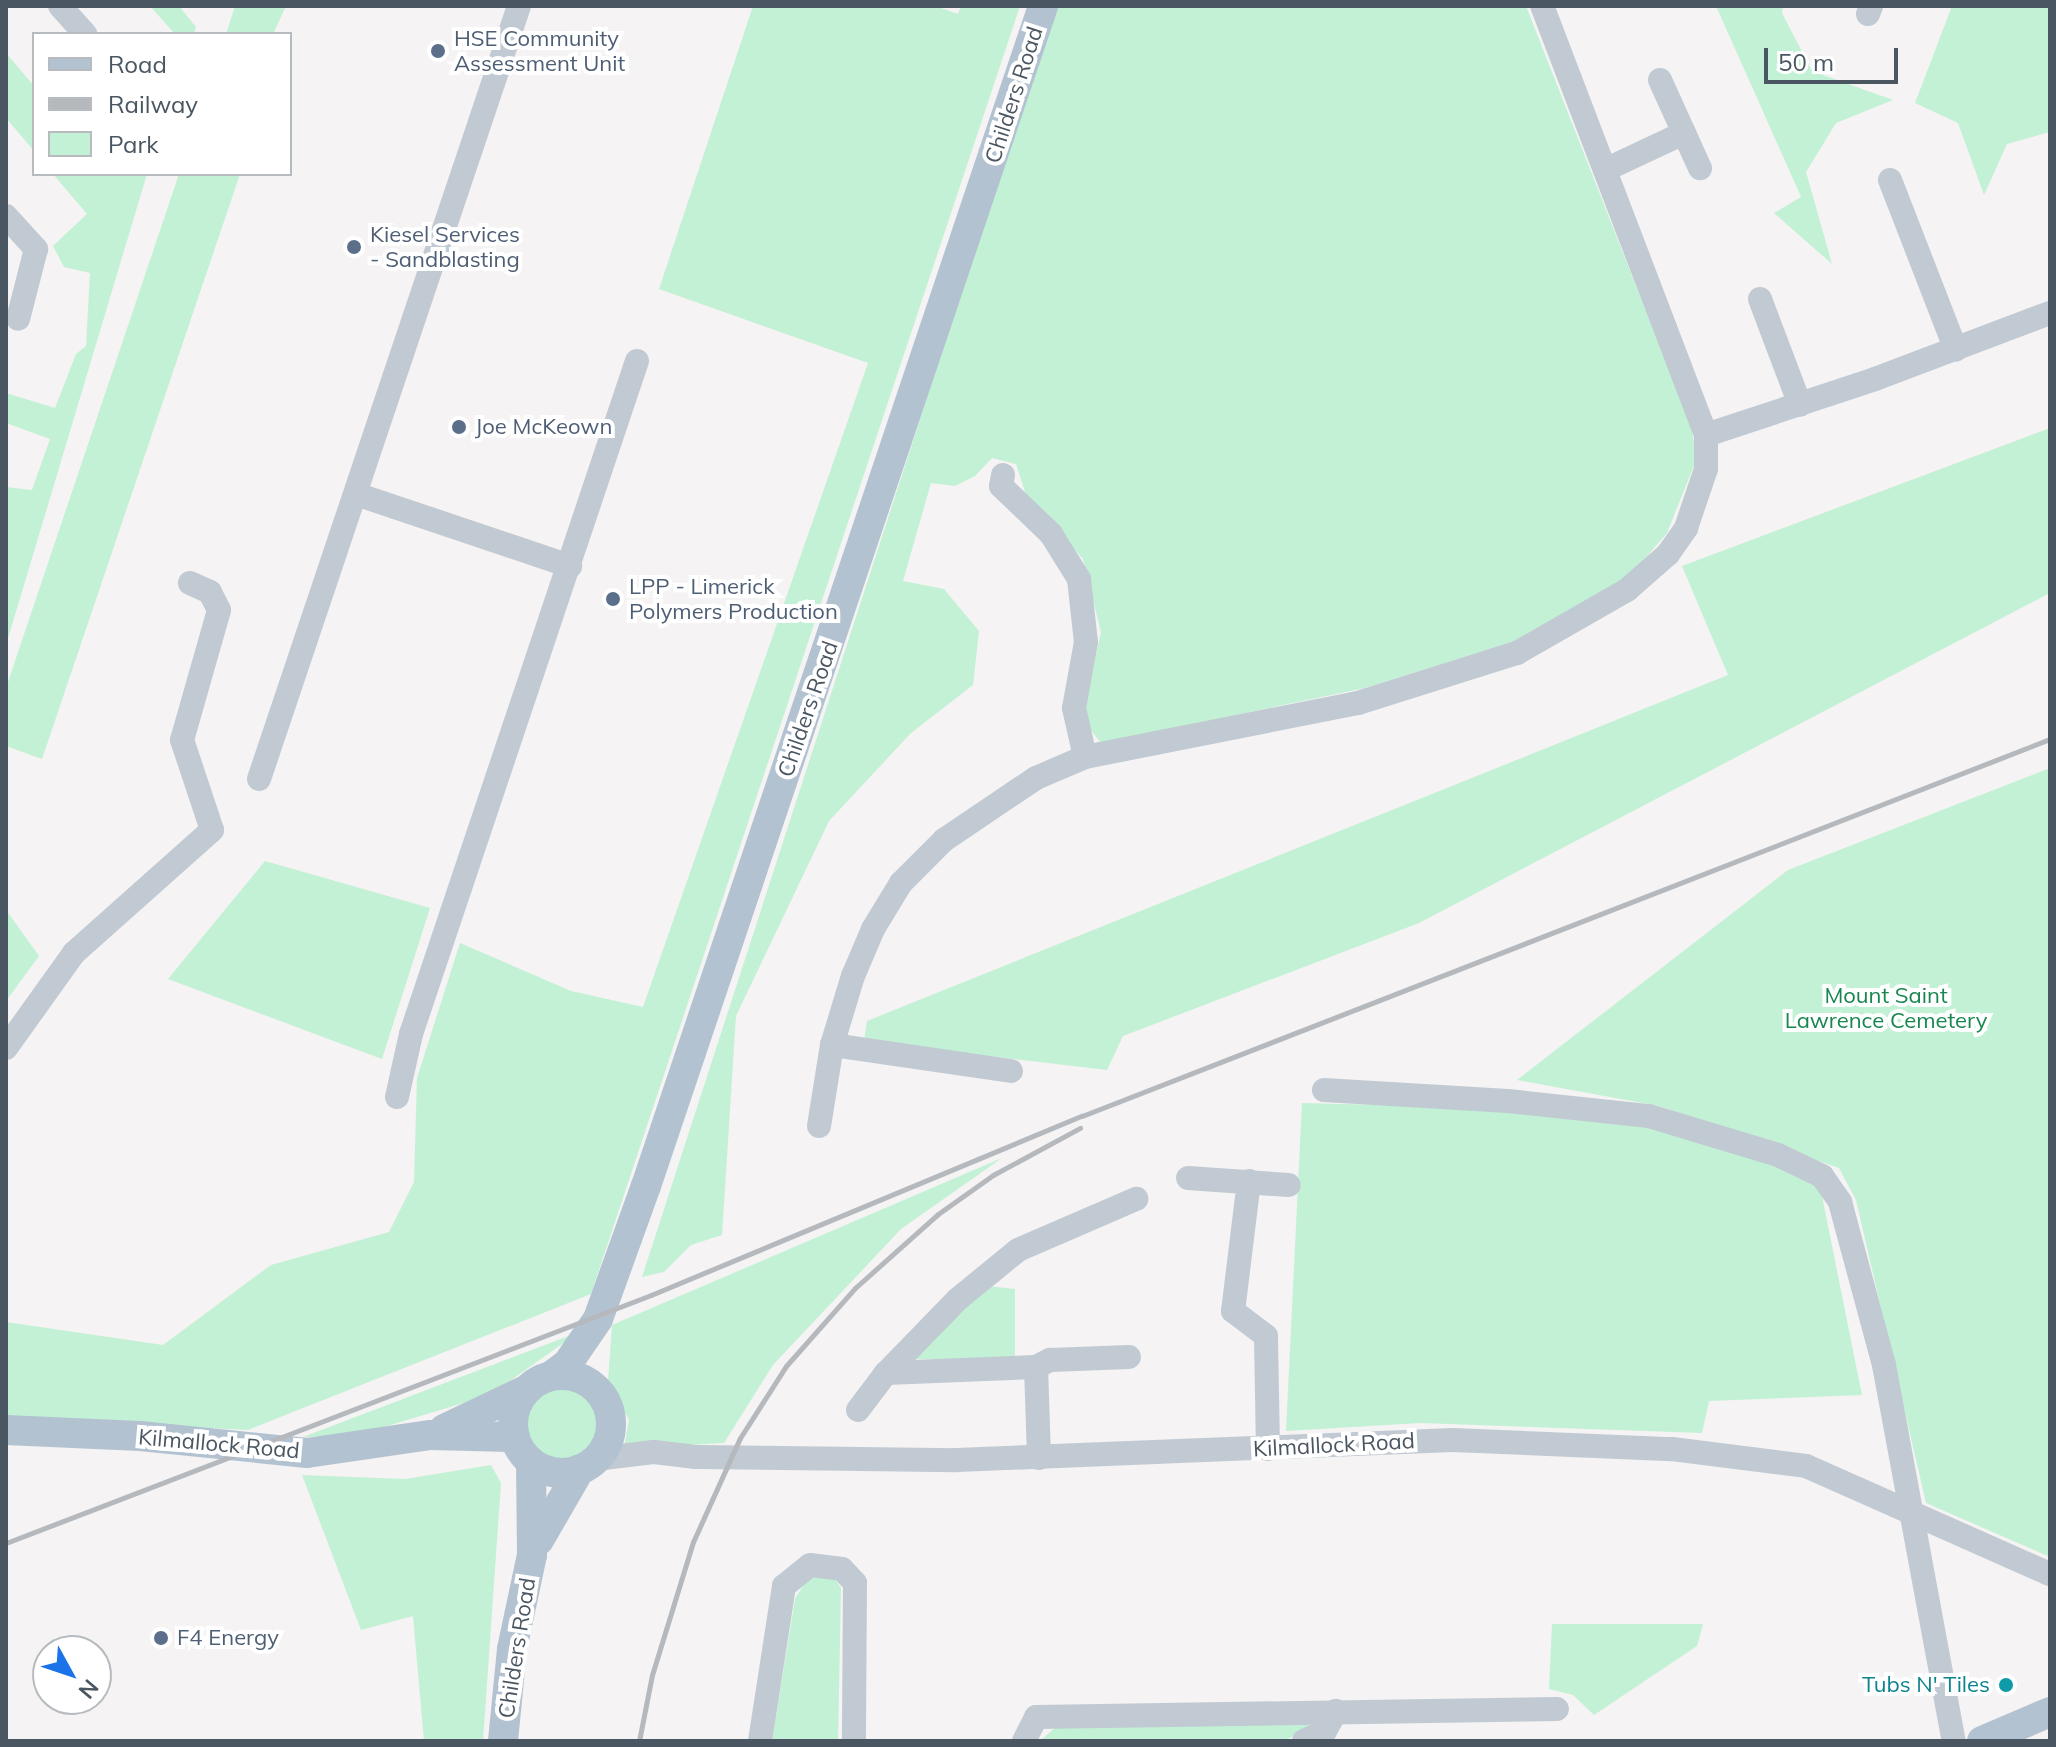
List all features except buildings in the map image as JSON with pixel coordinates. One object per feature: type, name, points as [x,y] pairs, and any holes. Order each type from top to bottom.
[{"type":"main road","name":"Childers Road","points":[[540,1382],[568,1363],[598,1319],[1043,6]]},
{"type":"main road","name":"Childers Road","points":[[598,1319],[596,1375],[601,1395]]},
{"type":"main road","points":[[583,1380],[601,1395],[610,1432],[588,1464],[559,1472],[523,1450],[515,1412],[540,1382],[583,1380]]},
{"type":"main road","name":"Kilmallock Road","points":[[431,1435],[540,1382]]},
{"type":"main road","name":"Kilmallock Road","points":[[6,1430],[140,1436],[307,1453],[431,1435],[523,1450]]},
{"type":"main road","name":"Childers Road","points":[[503,1741],[512,1649],[532,1555],[523,1450]]},
{"type":"main road","name":"Childers Road","points":[[532,1555],[588,1464]]},
{"type":"main road","points":[[1982,1741],[2050,1712]]},
{"type":"street","points":[[60,6],[83,32]]},
{"type":"street","points":[[259,779],[519,6]]},
{"type":"street","points":[[819,1126],[832,1045],[853,976],[901,883],[944,840],[990,805],[1085,757],[1358,703],[1541,642],[1627,590],[1668,554],[1696,506],[1706,469],[1706,435],[1607,169],[1542,6]]},
{"type":"street","points":[[1660,80],[1700,168]]},
{"type":"street","points":[[1607,169],[1684,133]]},
{"type":"street","points":[[1890,180],[1956,350]]},
{"type":"street","points":[[6,216],[36,249],[18,319]]},
{"type":"street","points":[[1760,299],[1800,405]]},
{"type":"street","points":[[1706,435],[1956,350],[2050,313]]},
{"type":"street","points":[[397,1097],[411,1034],[637,361]]},
{"type":"street","points":[[1003,475],[1001,486],[1051,534],[1079,579],[1086,642],[1074,708],[1085,757]]},
{"type":"street","points":[[356,494],[570,566]]},
{"type":"street","points":[[6,1048],[74,953],[212,830],[182,740],[219,610],[210,592],[190,583]]},
{"type":"street","points":[[832,1045],[1011,1071]]},
{"type":"street","points":[[1324,1090],[1508,1101],[1649,1116],[1778,1155],[1822,1176],[1840,1202],[1884,1365],[1954,1741]]},
{"type":"street","points":[[1188,1178],[1289,1185]]},
{"type":"street","points":[[1249,1181],[1233,1311],[1266,1336],[1268,1449]]},
{"type":"street","points":[[858,1410],[886,1373],[958,1299],[1018,1250],[1136,1199]]},
{"type":"street","points":[[886,1373],[1036,1367],[1050,1360],[1129,1357]]},
{"type":"street","points":[[1036,1367],[1039,1458]]},
{"type":"street","name":"Kilmallock Road","points":[[588,1464],[654,1452],[696,1457],[957,1460],[1453,1440],[1672,1449],[1806,1466],[2050,1574]]},
{"type":"street","points":[[760,1741],[784,1586],[810,1565],[842,1569],[855,1583],[854,1741]]},
{"type":"street","points":[[1024,1741],[1036,1717],[1557,1709]]},
{"type":"street","points":[[1304,1741],[1325,1731],[1336,1711]]},
{"type":"green space","points":[[150,6],[179,6],[196,27],[195,32],[173,32]]},
{"type":"green space","points":[[235,6],[286,6],[274,32],[227,32]]},
{"type":"green space","points":[[753,6],[935,6],[958,14],[961,6],[1020,6],[591,1294],[248,1430],[6,1418],[6,1322],[163,1345],[271,1265],[389,1232],[414,1182],[417,1078],[460,943],[571,991],[643,1007],[868,363],[659,289]]},
{"type":"green space","points":[[1054,6],[1526,6],[1691,426],[1697,458],[1667,533],[1636,569],[1598,598],[1515,641],[1365,688],[1101,743],[1082,719],[1101,632],[1083,559],[1027,498],[1016,464],[992,458],[975,476],[955,486],[931,483],[903,581],[944,589],[979,631],[973,685],[911,733],[829,821],[736,1016],[722,1235],[691,1245],[664,1272],[642,1277]]},
{"type":"green space","points":[[1716,6],[1783,6],[1782,13],[1812,71],[1893,100],[1836,123],[1806,172],[1832,264],[1774,213],[1801,197]]},
{"type":"green space","points":[[1952,6],[2050,6],[2050,132],[2007,144],[1984,195],[1958,123],[1915,103]]},
{"type":"green space","points":[[6,53],[32,84],[32,149],[6,118]]},
{"type":"green space","points":[[55,176],[146,176],[6,645],[6,487],[32,490],[50,439],[6,423],[6,393],[55,408],[76,354],[86,346],[90,273],[64,267],[53,246],[87,214]]},
{"type":"green space","points":[[178,176],[239,176],[42,759],[6,746],[6,688]]},
{"type":"green space","points":[[2050,428],[2050,593],[1419,923],[1123,1036],[1107,1070],[864,1041],[867,1021],[1728,675],[1682,566]]},
{"type":"green space","name":"Mount Saint Lawrence Cemetery","points":[[2050,768],[2050,1557],[1926,1503],[1856,1200],[1839,1168],[1659,1106],[1517,1080],[1788,870]]},
{"type":"green space","points":[[265,861],[430,908],[382,1059],[168,979]]},
{"type":"green space","points":[[6,910],[39,956],[6,1001]]},
{"type":"green space","points":[[1302,1103],[1503,1108],[1648,1126],[1771,1162],[1820,1186],[1862,1395],[1709,1401],[1702,1433],[1420,1423],[1286,1431]]},
{"type":"green space","points":[[1002,1158],[901,1229],[773,1365],[724,1443],[624,1448],[629,1420],[608,1381],[612,1325]]},
{"type":"green space","points":[[987,1286],[1015,1289],[1015,1359],[911,1359]]},
{"type":"green space","points":[[579,1332],[490,1395],[354,1436],[303,1437]]},
{"type":"green space","points":[[555,1388],[569,1388],[583,1394],[593,1404],[599,1425],[593,1446],[583,1456],[569,1462],[555,1462],[541,1456],[531,1446],[525,1432],[525,1418],[531,1404],[541,1394]]},
{"type":"green space","points":[[491,1465],[501,1483],[483,1741],[424,1741],[413,1616],[361,1630],[302,1475],[405,1479]]},
{"type":"green space","points":[[830,1572],[841,1588],[838,1741],[772,1741],[795,1599],[809,1576]]},
{"type":"green space","points":[[1552,1624],[1703,1624],[1697,1646],[1594,1715],[1573,1695],[1549,1689]]},
{"type":"green space","points":[[1307,1722],[1310,1729],[1283,1741],[1040,1741],[1057,1726]]},
{"type":"railway","points":[[6,1543],[651,1295],[1082,1116],[2050,739]]},
{"type":"railway","points":[[639,1741],[652,1675],[693,1542],[740,1438],[786,1366],[855,1288],[938,1214],[993,1175],[1080,1128]]},
{"type":"place","name":"HSE Community Assessment Unit","points":[[438,51]]},
{"type":"place","name":"Kiesel Services - Sandblasting","points":[[354,247]]},
{"type":"place","name":"Joe McKeown","points":[[459,427]]},
{"type":"place","name":"LPP - Limerick Polymers Production","points":[[613,599]]},
{"type":"place","name":"F4 Energy","points":[[161,1638]]},
{"type":"place","name":"Tubs N' Tiles","points":[[2006,1685]]}]
